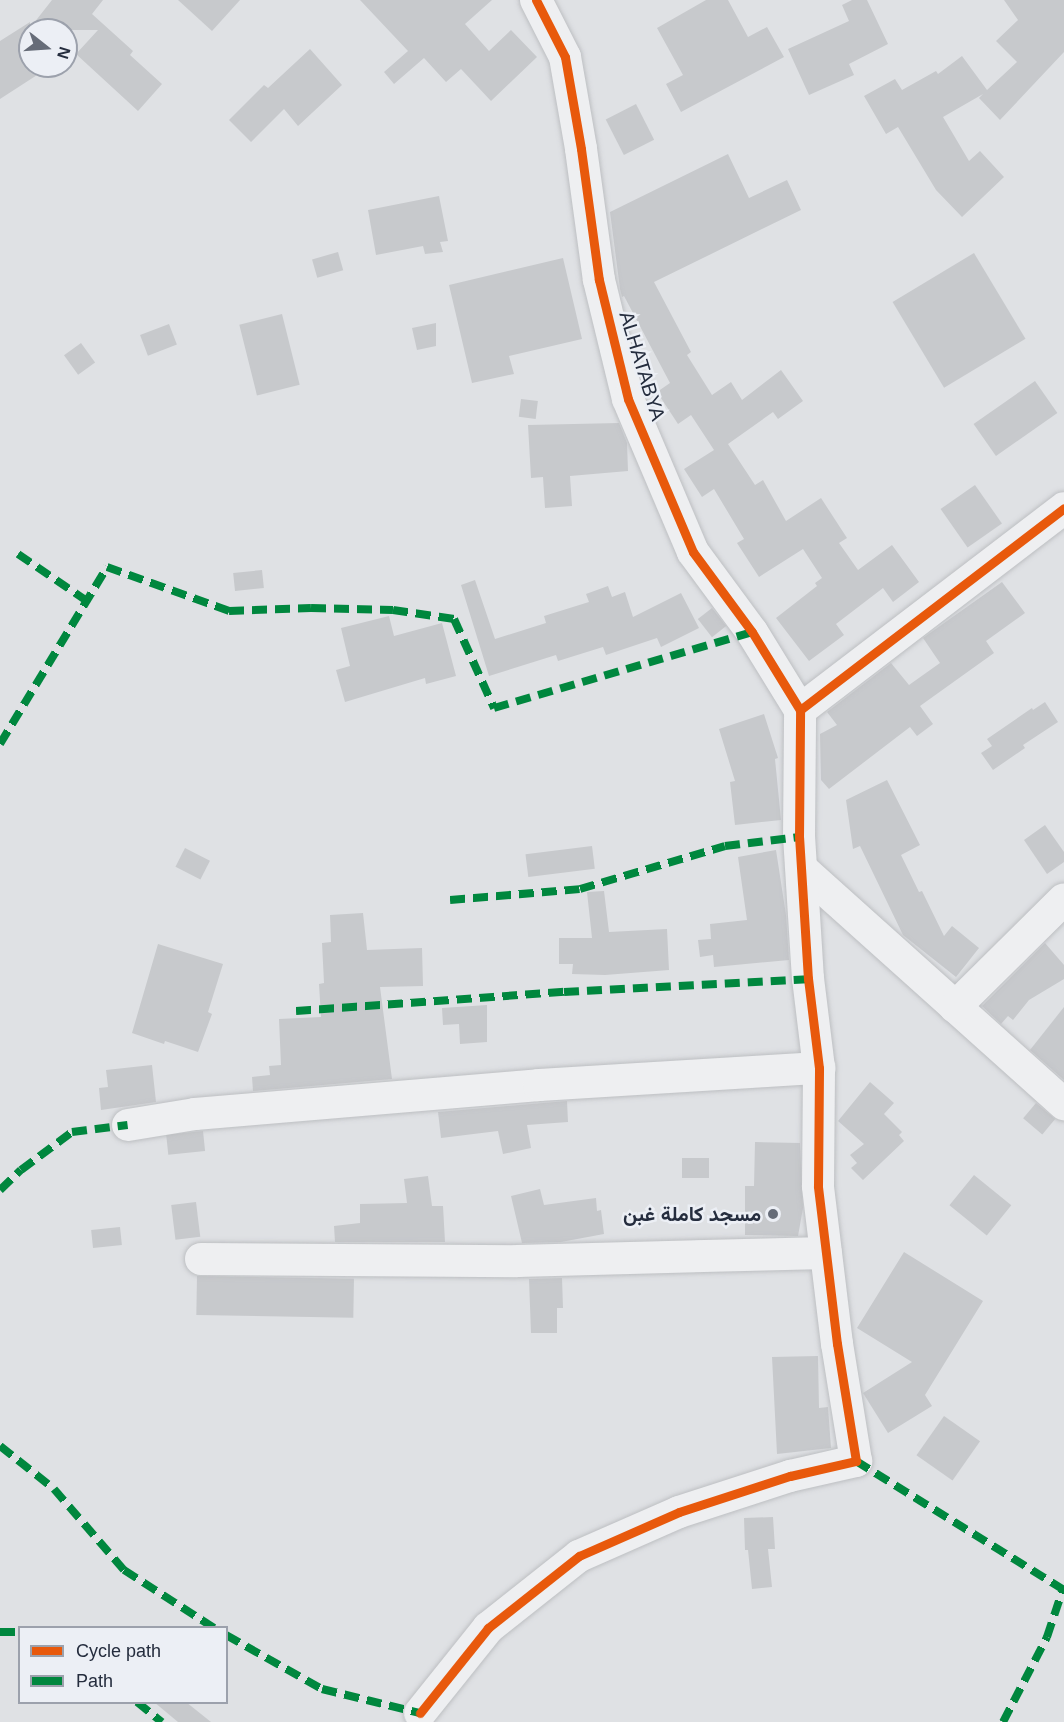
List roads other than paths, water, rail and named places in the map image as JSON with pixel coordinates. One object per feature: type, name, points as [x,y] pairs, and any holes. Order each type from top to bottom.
[{"type":"street","name":"ALHATABYA","points":[[536,0],[565,57],[581,149],[599,280],[628,399],[693,552],[752,632],[800,710]]},
{"type":"street","points":[[420,1713],[488,1628],[579,1556],[679,1512],[790,1476],[856,1461],[837,1344],[818,1186],[819,1068],[808,979],[799,837],[800,710],[1064,508]]},
{"type":"street","points":[[802,870],[1064,1104]]},
{"type":"street","points":[[955,1007],[1064,899]]},
{"type":"street","points":[[128,1125],[195,1114],[539,1085],[819,1068]]},
{"type":"street","points":[[201,1259],[517,1261],[826,1253]]},
{"type":"place","name":"مسجد كاملة غبن","points":[[773,1214]]}]
